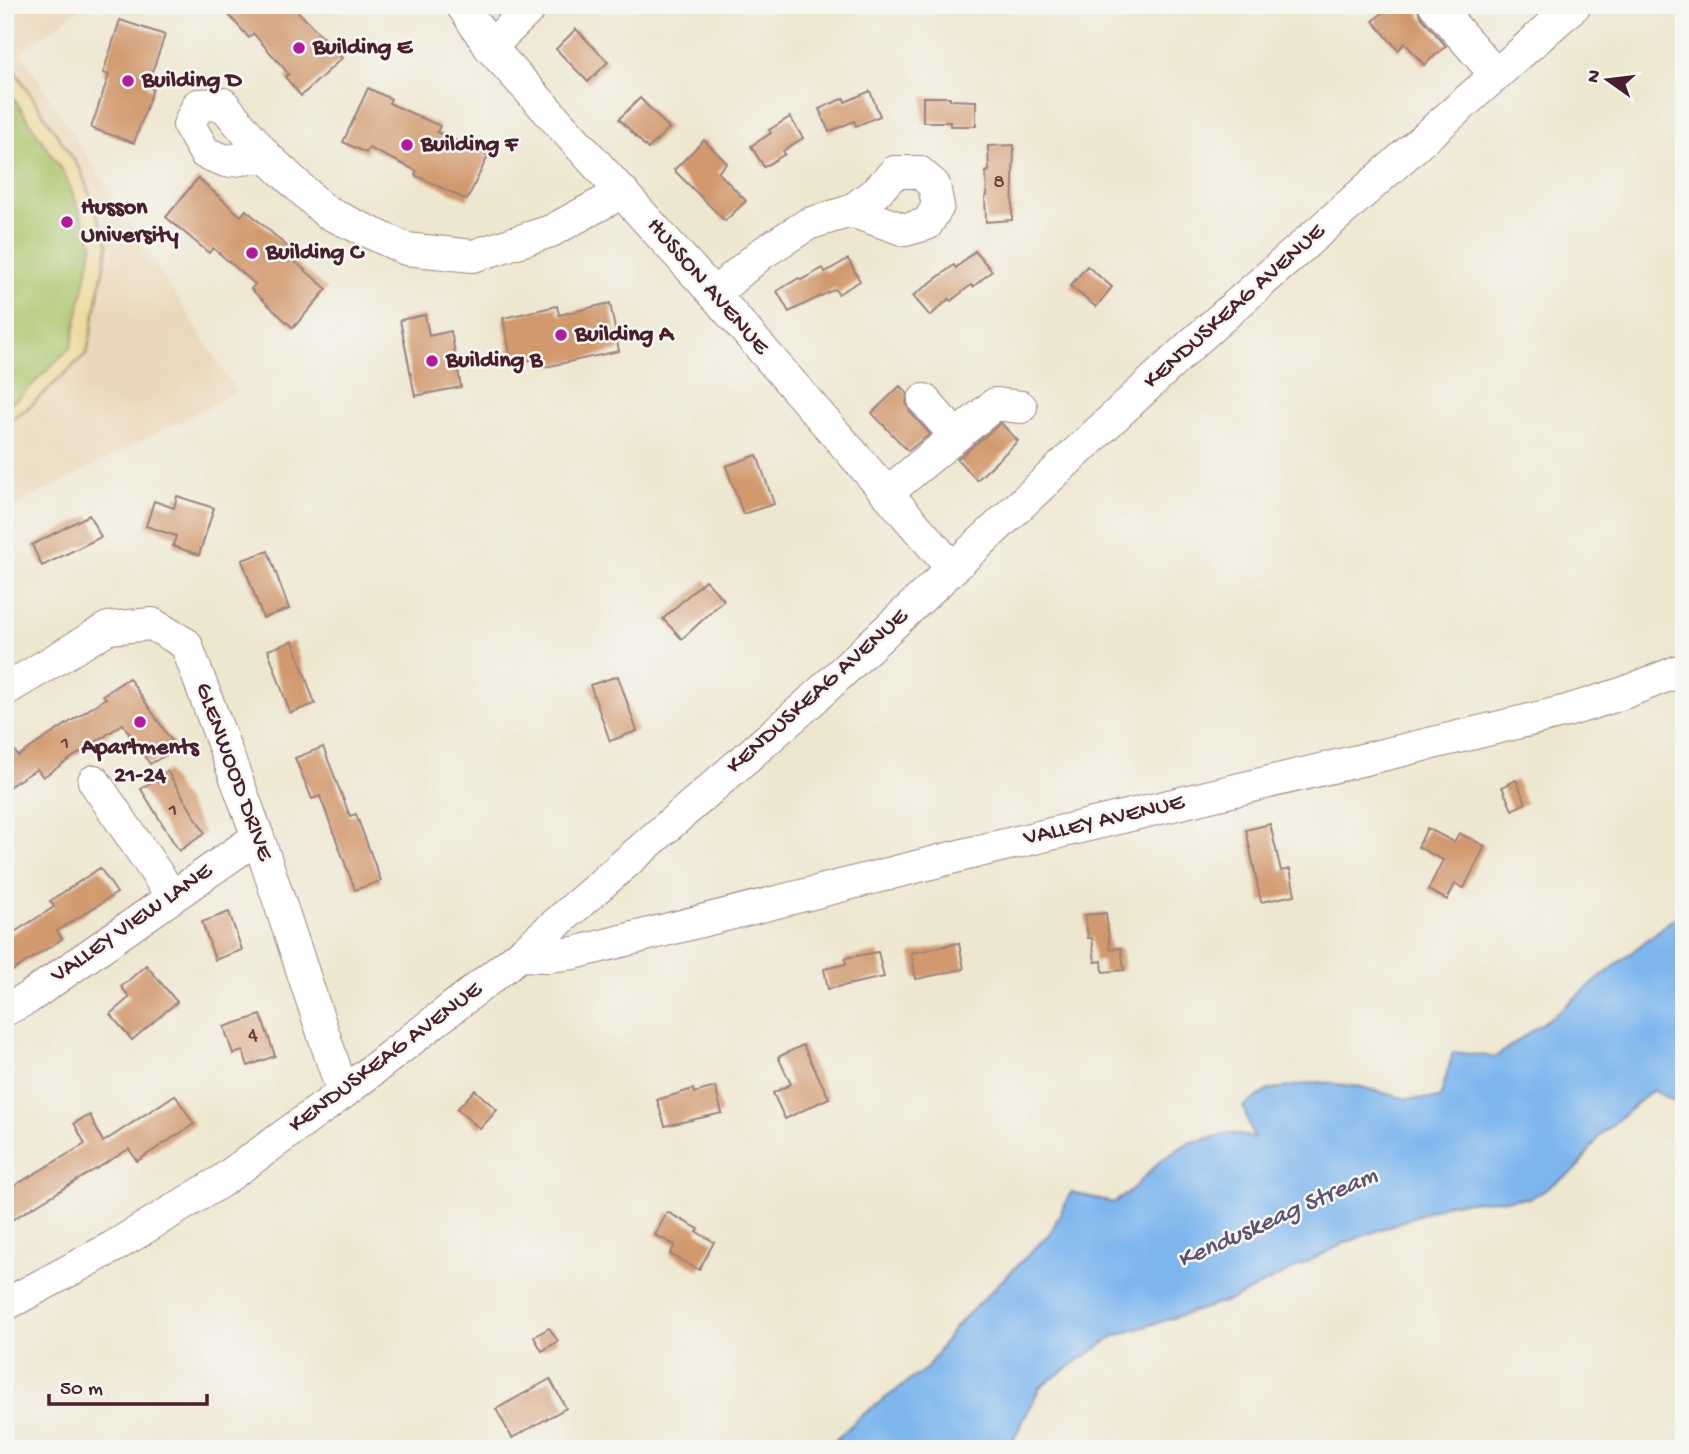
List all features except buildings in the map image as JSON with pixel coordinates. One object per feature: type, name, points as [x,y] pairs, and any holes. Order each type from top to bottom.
[{"type":"street","name":"HUSSON AVENUE","points":[[462,5],[490,47],[714,294],[952,568]]},
{"type":"street","points":[[490,47],[533,5]]},
{"type":"street","points":[[1435,5],[1496,75]]},
{"type":"street","name":"KENDUSKEAG AVENUE","points":[[5,1305],[103,1253],[185,1205],[253,1159],[343,1093],[520,955],[808,704],[1192,343],[1575,5]]},
{"type":"street","points":[[266,156],[326,212],[406,249],[474,256],[551,231],[623,192]]},
{"type":"street","points":[[714,294],[761,254],[808,225],[851,211]]},
{"type":"street","points":[[924,400],[955,435]]},
{"type":"street","points":[[887,493],[995,404],[1021,407]]},
{"type":"street","name":"GLENWOOD DRIVE","points":[[5,690],[108,628],[152,624],[186,644],[258,837],[343,1093]]},
{"type":"street","name":"VALLEY AVENUE","points":[[520,955],[574,953],[971,853],[1535,719],[1594,704],[1684,669]]},
{"type":"street","points":[[93,781],[172,896]]},
{"type":"street","name":"VALLEY VIEW LANE","points":[[5,1010],[28,998],[258,837]]},
{"type":"shaded area","name":"Husson University","points":[[5,5],[85,5],[21,52],[237,392],[5,511]]},
{"type":"green space","points":[[5,56],[81,171],[108,245],[87,353],[27,409],[5,422]]},
{"type":"sand","points":[[5,56],[81,171],[108,245],[87,353],[27,409],[5,422],[5,406],[19,398],[71,347],[93,244],[65,175],[5,85]]},
{"type":"water","name":"Kenduskeag Stream","points":[[1684,910],[1684,1107],[1653,1090],[1600,1135],[1576,1170],[1531,1198],[1450,1203],[1345,1243],[1234,1299],[1115,1336],[1040,1387],[1011,1445],[1003,1449],[826,1449],[861,1416],[927,1368],[955,1327],[1051,1232],[1071,1192],[1113,1203],[1130,1192],[1160,1161],[1188,1143],[1230,1133],[1254,1138],[1243,1107],[1268,1090],[1319,1082],[1361,1087],[1407,1099],[1440,1098],[1453,1052],[1495,1057],[1554,1015]]},
{"type":"place","name":"Building E","points":[[299,48]]},
{"type":"place","name":"Building D","points":[[128,81]]},
{"type":"place","name":"Building F","points":[[407,145]]},
{"type":"place","name":"Husson University","points":[[67,222]]},
{"type":"place","name":"Building C","points":[[252,253]]},
{"type":"place","name":"Building A","points":[[561,335]]},
{"type":"place","name":"Building B","points":[[432,361]]},
{"type":"place","name":"Apartments 21-24","points":[[140,722]]}]
